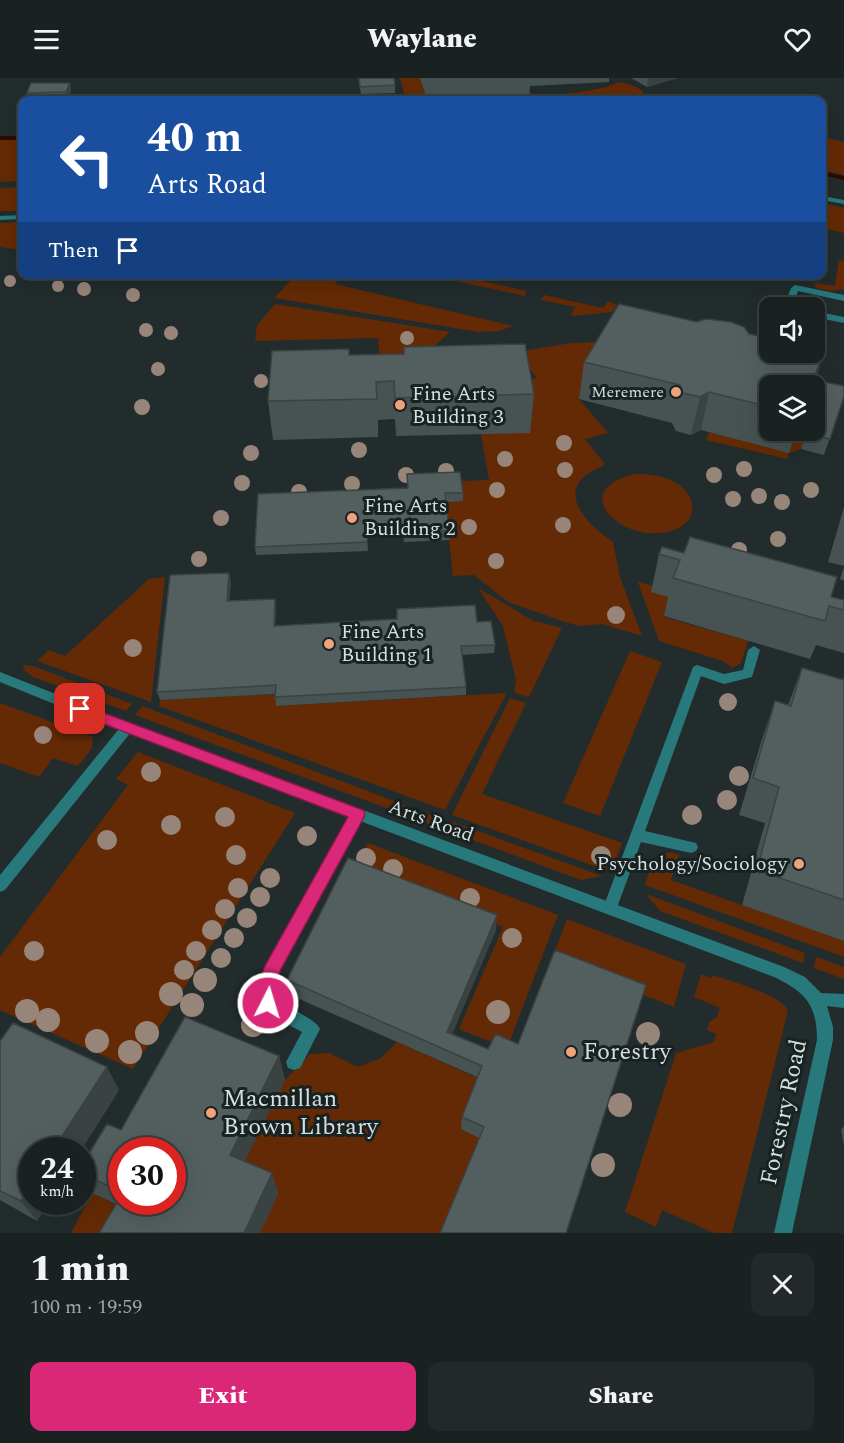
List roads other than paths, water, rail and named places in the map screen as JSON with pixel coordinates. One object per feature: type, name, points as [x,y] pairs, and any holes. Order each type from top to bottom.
[{"type":"street","points":[[826,199],[844,202]]},
{"type":"street","points":[[0,218],[18,217]]},
{"type":"street","points":[[791,297],[795,288],[844,298]]},
{"type":"street","points":[[825,316],[844,320]]},
{"type":"street","points":[[610,908],[697,670],[724,679],[748,674],[754,650]]},
{"type":"street","name":"Arts Road","points":[[0,677],[127,728],[779,972],[800,982],[818,1000]]},
{"type":"street","points":[[0,886],[127,728]]},
{"type":"street","points":[[294,1062],[312,1029],[283,1014],[268,1003],[266,985],[278,957],[357,814]]},
{"type":"street","points":[[637,835],[691,847]]},
{"type":"street","points":[[818,1000],[844,1001]]},
{"type":"street","name":"Forestry Road","points":[[783,1233],[825,1040],[825,1027],[818,1000]]},
{"type":"waterway","points":[[0,138],[18,138]]},
{"type":"waterway","points":[[826,174],[844,178]]},
{"type":"place","name":"Meremere","points":[[676,392]]},
{"type":"place","name":"Fine Arts Building 3","points":[[400,405]]},
{"type":"place","name":"Fine Arts Building 2","points":[[352,518]]},
{"type":"place","name":"Fine Arts Building 1","points":[[329,644]]},
{"type":"place","name":"Psychology/Sociology","points":[[799,864]]},
{"type":"place","name":"Forestry","points":[[571,1052]]},
{"type":"place","name":"Macmillan Brown Library","points":[[211,1113]]}]
